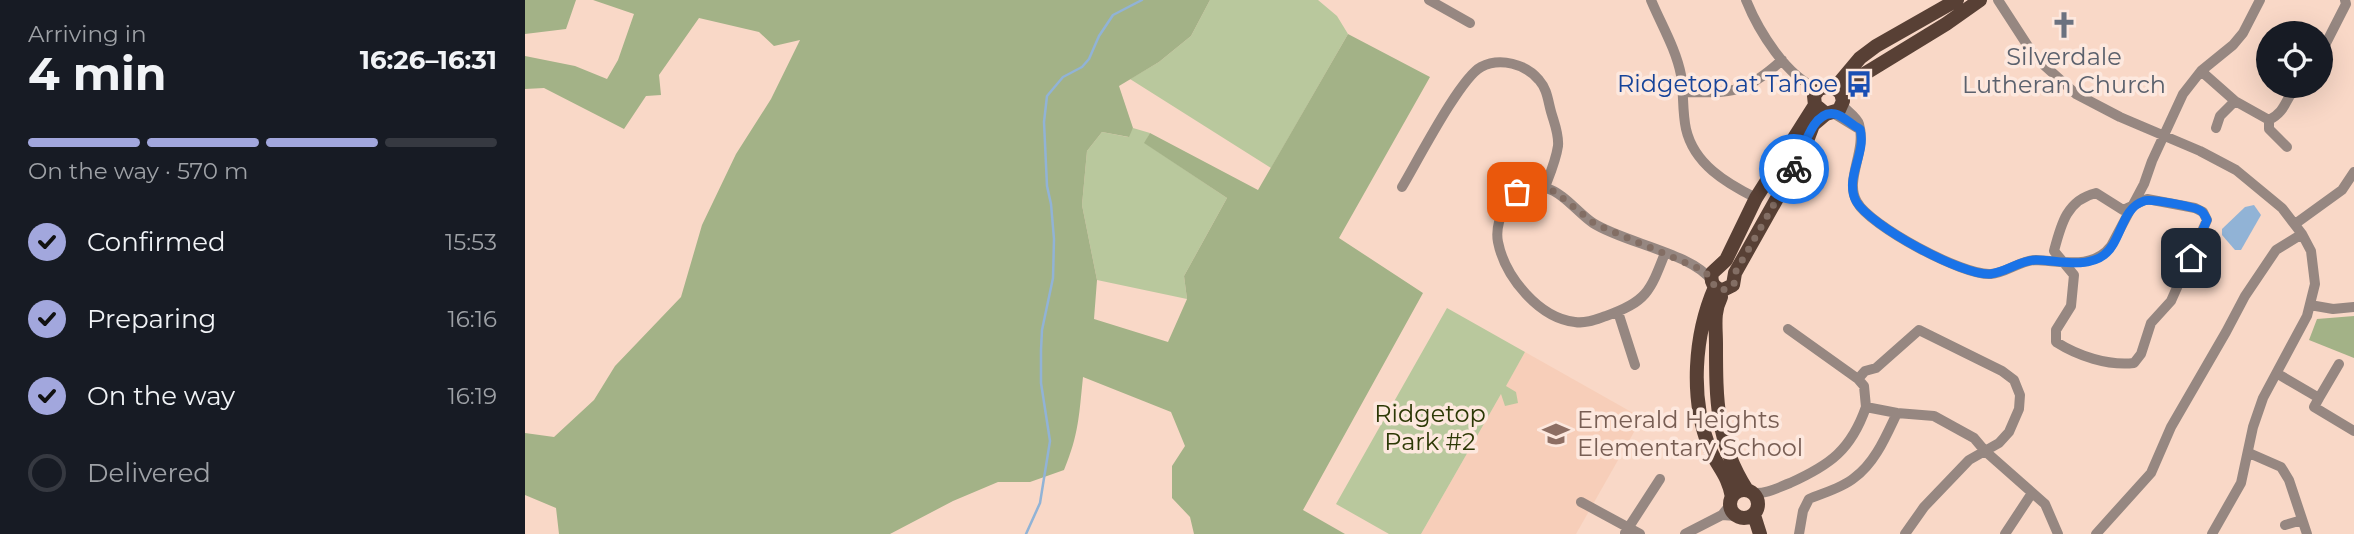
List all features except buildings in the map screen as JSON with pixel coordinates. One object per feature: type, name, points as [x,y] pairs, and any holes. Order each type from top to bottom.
[{"type":"main road","points":[[1751,534],[1717,409],[1715,277],[1732,251],[1756,198],[1826,99],[1860,58],[1928,14],[1957,0]]},
{"type":"main road","points":[[1715,277],[1729,267],[1735,273],[1802,154],[1826,99],[1980,0]]},
{"type":"main road","points":[[1744,505],[1760,534]]},
{"type":"street","points":[[1429,0],[1470,23]]},
{"type":"street","points":[[1651,0],[1678,65],[1685,128],[1698,155],[1720,178],[1756,198]]},
{"type":"street","points":[[1746,0],[1768,44],[1782,60],[1826,99],[1860,123],[1863,139],[1851,188],[1857,203],[1875,220],[1948,264],[1975,274],[1993,274],[2032,260],[2082,263],[2104,255],[2133,206],[2183,94],[2201,71],[2233,45],[2243,33],[2260,0]]},
{"type":"street","points":[[1998,0],[2035,57],[2076,94],[2236,170],[2282,208],[2311,250],[2315,284],[2307,316],[2263,398],[2253,428],[2241,483],[2212,534]]},
{"type":"street","points":[[2333,29],[2346,4],[2344,0]]},
{"type":"street","points":[[1683,92],[1717,93],[1743,89],[1762,78],[1782,60]]},
{"type":"street","points":[[1402,187],[1463,83],[1482,66],[1508,62],[1539,80],[1548,97],[1558,145],[1545,187]]},
{"type":"street","points":[[2201,71],[2235,101],[2269,120]]},
{"type":"street","points":[[2269,120],[2280,114],[2289,98]]},
{"type":"street","points":[[2216,128],[2220,116],[2235,101]]},
{"type":"street","points":[[2269,120],[2269,129],[2287,147]]},
{"type":"street","points":[[2096,534],[2151,473],[2171,427],[2245,296],[2268,261],[2276,250],[2342,190],[2354,172]]},
{"type":"street","points":[[1665,253],[1644,297],[1618,312],[1581,323],[1565,320],[1526,295],[1510,274],[1498,243],[1498,229],[1510,199],[1524,189],[1545,187],[1595,224],[1665,253],[1715,277]]},
{"type":"street","points":[[2096,192],[2123,210],[2147,199],[2195,208],[2203,212],[2207,220],[2171,301],[2151,323],[2141,354],[2134,363],[2103,360],[2070,351],[2056,342],[2056,330],[2071,306],[2074,275],[2061,261],[2054,251],[2069,210],[2081,197],[2096,192]]},
{"type":"street","points":[[2310,304],[2333,309],[2354,307]]},
{"type":"street","points":[[1618,312],[1635,365]]},
{"type":"street","points":[[1685,534],[1818,470],[1851,440],[1866,407],[1864,387],[1858,379],[1788,329]]},
{"type":"street","points":[[1858,379],[1865,371],[1876,368],[1919,330],[2002,371],[2014,380],[2020,395],[2019,409],[2009,432],[1999,443],[1969,460],[1924,507],[1905,534]]},
{"type":"street","points":[[2339,364],[2314,407],[2354,431]]},
{"type":"street","points":[[2278,374],[2319,398]]},
{"type":"street","points":[[1866,407],[1934,416],[1952,424],[1973,438],[2045,504],[2058,534]]},
{"type":"street","points":[[1800,534],[1803,511],[1809,499],[1854,479],[1881,446],[1897,413]]},
{"type":"street","points":[[2249,453],[2281,467],[2290,480],[2307,534]]},
{"type":"street","points":[[1626,531],[1660,479]]},
{"type":"street","points":[[2004,534],[2032,493]]},
{"type":"street","points":[[1581,502],[1626,531],[1640,534]]},
{"type":"street","points":[[2285,526],[2302,520]]},
{"type":"shaded area","name":"Emerald Heights Elementary School","points":[[1525,352],[1642,418],[1576,534],[1421,534]]},
{"type":"green space","points":[[525,0],[576,0],[566,29],[525,34]]},
{"type":"green space","points":[[593,0],[1210,0],[1191,36],[1159,62],[1119,86],[1133,128],[1129,137],[1102,132],[1087,151],[1082,205],[1097,280],[1094,319],[1168,342],[1187,299],[1184,276],[1227,198],[1144,143],[1150,133],[1258,190],[1348,34],[1430,77],[1339,238],[1423,293],[1303,510],[1345,534],[1194,534],[1190,517],[1172,498],[1172,466],[1185,446],[1171,412],[1083,377],[1076,435],[1064,470],[1030,482],[998,482],[953,501],[890,534],[559,534],[556,508],[525,495],[525,433],[554,437],[594,400],[615,366],[681,297],[702,225],[736,154],[771,99],[800,40],[774,46],[759,32],[699,18],[659,75],[661,95],[646,96],[624,129],[544,88],[525,89],[525,56],[575,66],[607,79],[618,60],[634,14]]},
{"type":"green space","points":[[1210,0],[1318,0],[1337,16],[1348,34],[1271,168],[1130,79],[1159,62],[1191,36]]},
{"type":"green space","points":[[1133,128],[1150,133],[1145,143],[1227,198],[1184,276],[1187,299],[1097,280],[1082,205],[1087,151],[1102,132],[1128,137]]},
{"type":"green space","name":"Ridgetop Park #2","points":[[1447,308],[1525,352],[1506,386],[1516,392],[1518,403],[1505,406],[1501,394],[1421,534],[1389,534],[1336,504]]},
{"type":"green space","points":[[2354,316],[2354,358],[2309,340],[2317,319]]},
{"type":"water","points":[[2254,205],[2261,215],[2241,250],[2235,250],[2222,235],[2222,229],[2245,207]]},
{"type":"waterway","points":[[1026,534],[1040,503],[1050,441],[1041,383],[1042,330],[1053,278],[1054,239],[1047,186],[1044,122],[1047,96],[1063,77],[1082,67],[1089,59],[1099,36],[1113,15],[1142,0]]},
{"type":"way so far","points":[[1517,192],[1545,187],[1595,224],[1705,271],[1716,288],[1727,290],[1734,285],[1735,273],[1794,169]]},
{"type":"place","name":"Silverdale Lutheran Church","points":[[2064,25]]},
{"type":"place","name":"Ridgetop at Tahoe","points":[[1859,84]]},
{"type":"place","name":"Emerald Heights Elementary School","points":[[1556,434]]},
{"type":"route","points":[[1794,169],[1813,125],[1826,114],[1833,113],[1860,129],[1863,139],[1851,188],[1857,203],[1875,220],[1948,264],[1975,274],[1993,274],[2032,260],[2082,263],[2094,260],[2104,255],[2111,246],[2133,206],[2147,199],[2203,212],[2207,220],[2191,258]]}]
